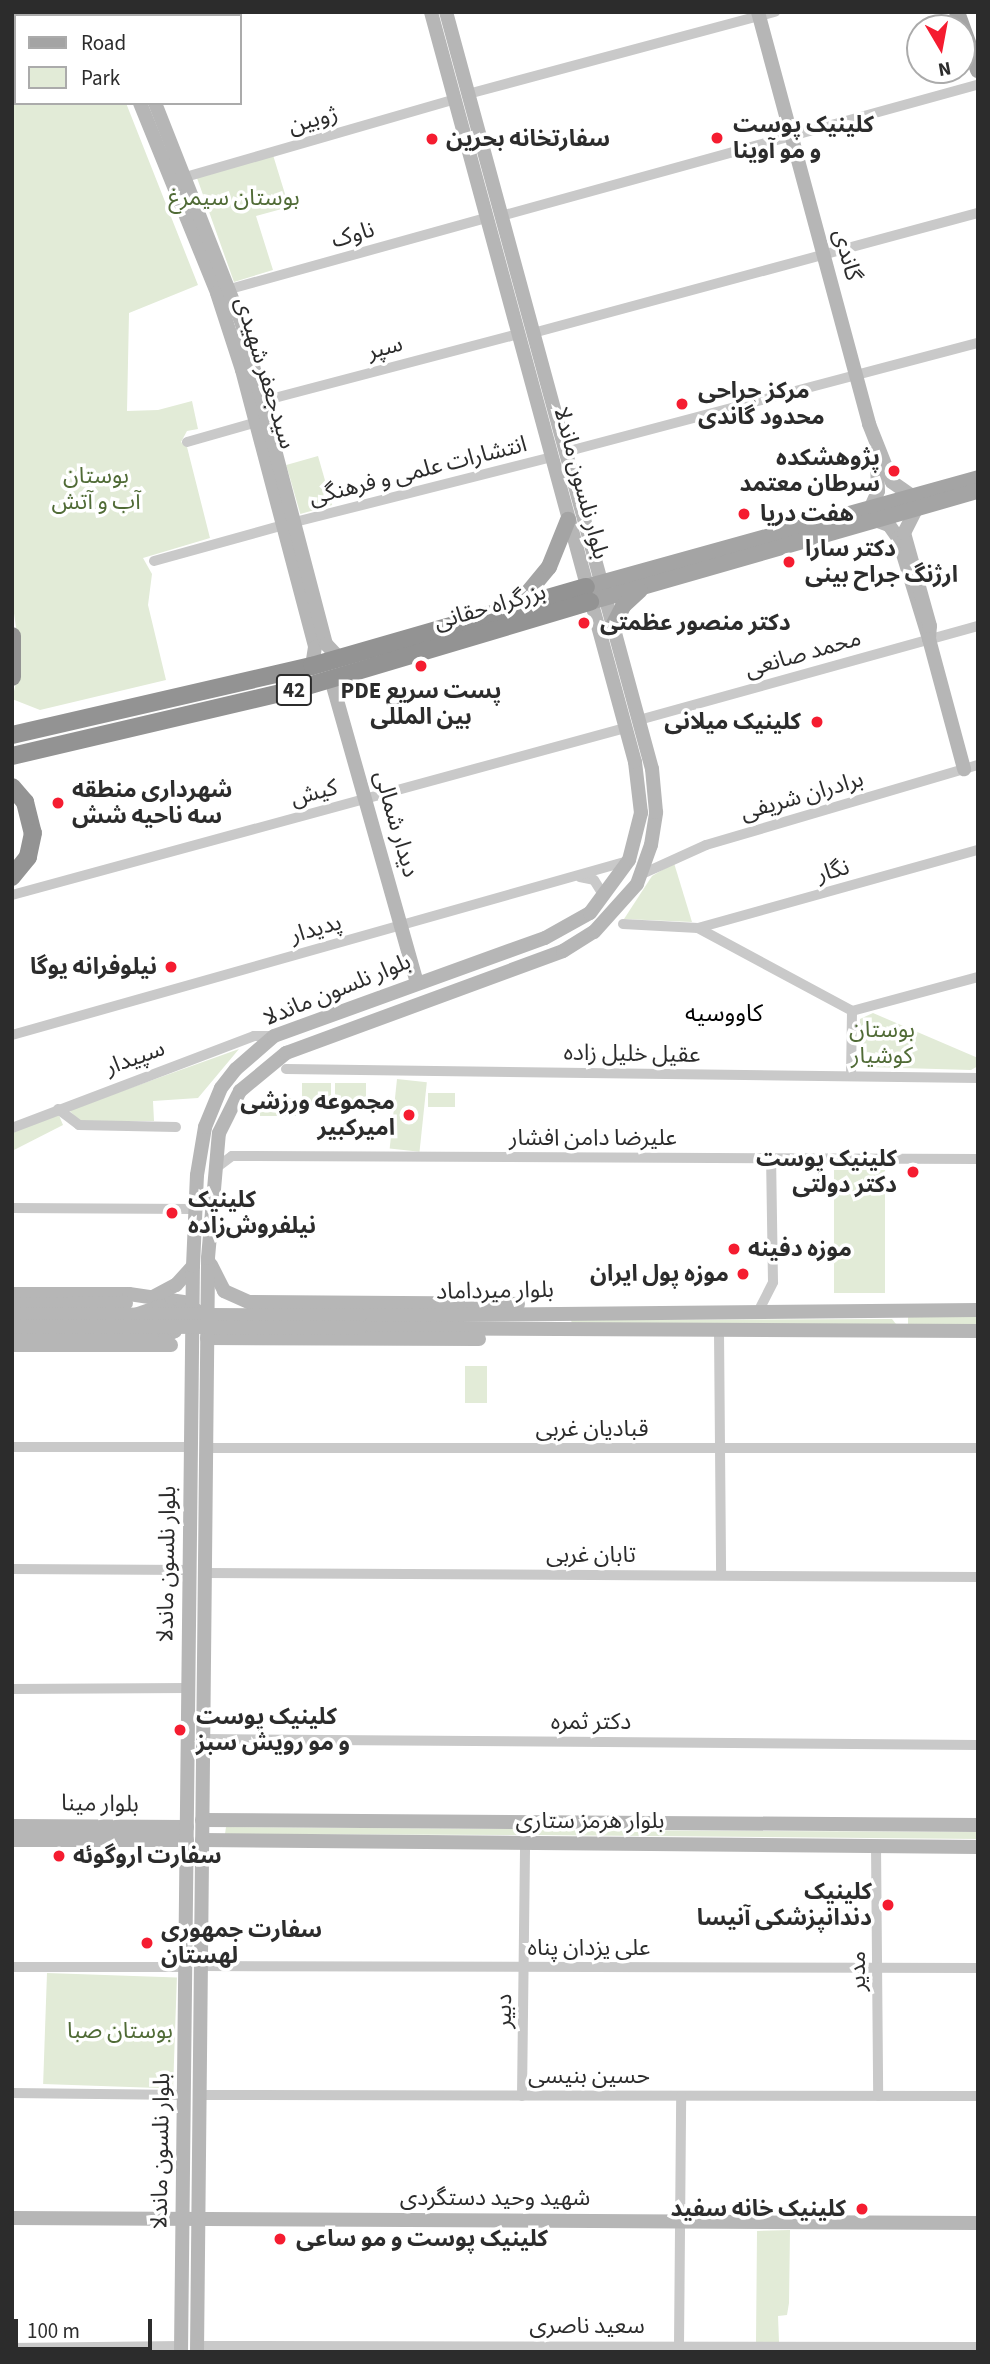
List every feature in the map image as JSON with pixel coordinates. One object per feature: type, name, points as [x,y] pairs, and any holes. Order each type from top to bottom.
[{"type":"highway","name":"بزرگراه حقانی","points":[[12,735],[312,666],[515,607],[595,597]]},
{"type":"highway","name":"بزرگراه حقانی","points":[[12,756],[331,679],[595,597]]},
{"type":"highway","points":[[12,636],[12,677]]},
{"type":"highway","points":[[12,787],[25,802],[33,833],[28,858],[12,877]]},
{"type":"main road","name":"بلوار نلسون ماندلا","points":[[181,2349],[186,1909],[180,1834],[188,1688],[190,1570],[207,1338],[207,1320],[197,1298],[208,1258],[219,1133],[230,1106],[249,1080],[271,1062],[317,1038],[563,950],[609,918],[642,874],[656,813],[652,769],[613,626],[595,597],[568,520],[558,455],[533,333],[494,217],[461,97],[431,12]]},
{"type":"main road","name":"بلوار نلسون ماندلا","points":[[446,12],[461,97]]},
{"type":"main road","points":[[957,12],[978,70]]},
{"type":"main road","name":"گاندی","points":[[759,14],[870,424],[892,482],[914,502]]},
{"type":"main road","name":"سیدجعفر شهیدی","points":[[142,105],[224,291]]},
{"type":"main road","name":"سیدجعفر شهیدی","points":[[156,105],[224,291],[289,524],[326,644],[339,658]]},
{"type":"main road","name":"بلوار نلسون ماندلا","points":[[197,2349],[205,1573],[192,1368],[197,1298],[193,1266],[195,1209],[200,1143],[210,1109],[243,1061],[274,1037],[417,982],[559,932],[605,898],[629,860],[640,813],[625,728],[595,597],[558,455],[517,334],[494,217]]},
{"type":"main road","points":[[870,424],[879,477],[873,514],[886,523],[898,538],[971,767]]},
{"type":"main road","name":"بزرگراه حقانی","points":[[595,597],[914,502],[978,478]]},
{"type":"main road","name":"بزرگراه حقانی","points":[[914,502],[978,491]]},
{"type":"main road","points":[[914,502],[904,533],[930,626],[929,639]]},
{"type":"main road","name":"بزرگراه حقانی","points":[[595,597],[645,586],[873,514]]},
{"type":"main road","points":[[515,607],[549,567],[568,520]]},
{"type":"main road","name":"سیدجعفر شهیدی","points":[[289,524],[315,647],[312,666]]},
{"type":"main road","points":[[613,626],[623,606],[645,586]]},
{"type":"main road","name":"دیدار شمالی","points":[[331,679],[417,982]]},
{"type":"main road","points":[[208,1258],[228,1294],[241,1301],[547,1305],[585,1313]]},
{"type":"main road","points":[[12,1306],[125,1303],[153,1297],[176,1285],[193,1266]]},
{"type":"main road","points":[[12,1294],[197,1298]]},
{"type":"main road","points":[[267,1338],[258,1332],[254,1321],[270,1303]]},
{"type":"main road","points":[[12,1317],[121,1321],[161,1306],[173,1312],[177,1323],[170,1334],[158,1336],[12,1335]]},
{"type":"main road","name":"بلوار میرداماد","points":[[12,1325],[360,1322],[585,1313],[759,1310],[978,1310]]},
{"type":"main road","points":[[866,1311],[903,1318],[902,1328],[883,1332]]},
{"type":"main road","name":"بلوار میرداماد","points":[[12,1317],[360,1322],[622,1331],[978,1331]]},
{"type":"main road","points":[[207,1338],[586,1339],[622,1331]]},
{"type":"main road","points":[[158,1336],[171,1345],[192,1368]]},
{"type":"main road","points":[[12,1345],[171,1345]]},
{"type":"main road","name":"بلوار هرمز ستاری","points":[[202,1820],[978,1825]]},
{"type":"main road","points":[[223,1840],[224,1820]]},
{"type":"main road","name":"بلوار مینا","points":[[12,1826],[180,1834]]},
{"type":"main road","name":"بلوار مینا","points":[[12,1840],[180,1834]]},
{"type":"main road","name":"بلوار هرمز ستاری","points":[[202,1840],[978,1847]]},
{"type":"main road","points":[[186,1909],[201,1909]]},
{"type":"main road","name":"شهید وحید دستگردی","points":[[12,2218],[978,2223]]},
{"type":"street","name":"ژوبین","points":[[183,178],[461,97],[759,14],[775,12]]},
{"type":"street","name":"ناوک","points":[[224,291],[978,85]]},
{"type":"street","points":[[533,333],[978,213]]},
{"type":"street","name":"سپر","points":[[257,402],[517,334]]},
{"type":"street","name":"انتشارات علمی و فرهنگی","points":[[154,561],[978,343]]},
{"type":"street","points":[[187,442],[262,420]]},
{"type":"street","name":"محمد صانعی","points":[[639,720],[978,626]]},
{"type":"street","name":"کیش","points":[[12,895],[625,728]]},
{"type":"street","name":"برادران شریفی","points":[[642,874],[706,845],[971,767]]},
{"type":"street","name":"نگار","points":[[698,928],[978,850]]},
{"type":"street","name":"پدیدار","points":[[12,1035],[629,860]]},
{"type":"street","points":[[573,877],[594,880],[605,898]]},
{"type":"street","points":[[624,925],[698,928],[852,1011],[978,977]]},
{"type":"street","points":[[851,1076],[852,1011]]},
{"type":"street","name":"سپیدار","points":[[12,1128],[254,1035],[274,1037]]},
{"type":"street","name":"عقیل خلیل زاده","points":[[286,1069],[978,1077]]},
{"type":"street","points":[[58,1109],[79,1125],[176,1127]]},
{"type":"street","name":"علیرضا دامن افشار","points":[[214,1170],[232,1156],[978,1159]]},
{"type":"street","points":[[759,1310],[774,1282],[771,1158]]},
{"type":"street","points":[[12,1208],[195,1209]]},
{"type":"street","points":[[719,1332],[721,1575]]},
{"type":"street","name":"قبادیان غربی","points":[[12,1447],[978,1448]]},
{"type":"street","points":[[12,1569],[190,1570]]},
{"type":"street","name":"تابان غربی","points":[[205,1573],[978,1577]]},
{"type":"street","points":[[12,1689],[188,1688]]},
{"type":"street","name":"دکتر ثمره","points":[[203,1739],[978,1745]]},
{"type":"street","name":"دبیر","points":[[522,2096],[525,1843]]},
{"type":"street","name":"مدیر","points":[[876,1845],[878,2096]]},
{"type":"street","points":[[12,1966],[185,1967]]},
{"type":"street","name":"علی یزدان پناه","points":[[201,1966],[978,1968]]},
{"type":"street","points":[[12,2093],[184,2095]]},
{"type":"street","name":"حسین بنیسی","points":[[199,2095],[978,2096]]},
{"type":"street","points":[[679,2346],[681,2096]]},
{"type":"street","name":"سعید ناصری","points":[[197,2349],[978,2347]]},
{"type":"street","points":[[12,2348],[181,2349]]},
{"type":"green space","name":"بوستان آب و آتش","points":[[12,12],[100,12],[14,14],[14,105],[127,105],[198,285],[129,313],[127,411],[158,410],[192,401],[198,429],[187,431],[181,442],[187,447],[210,538],[143,558],[152,574],[148,605],[166,680],[40,710],[12,699],[21,663],[12,599]]},
{"type":"green space","name":"بوستان سیمرغ","points":[[273,155],[289,207],[256,216],[273,270],[234,282],[197,178]]},
{"type":"green space","points":[[318,456],[332,505],[300,514],[286,465]]},
{"type":"green space","points":[[674,863],[692,922],[624,919],[652,876]]},
{"type":"green space","name":"بوستان کوشیار","points":[[873,1013],[978,1058],[978,1066],[971,1070],[867,1067],[858,1059],[860,1019]]},
{"type":"green space","points":[[239,1049],[198,1098],[153,1101],[154,1121],[79,1121],[69,1110]]},
{"type":"green space","name":"مجموعه ورزشی امیرکبیر","points":[[397,1079],[427,1082],[420,1152],[390,1149]]},
{"type":"green space","points":[[302,1083],[331,1083],[331,1107],[302,1107]]},
{"type":"green space","points":[[335,1083],[366,1083],[366,1105],[335,1105]]},
{"type":"green space","points":[[428,1093],[455,1093],[455,1107],[428,1107]]},
{"type":"green space","points":[[260,1098],[296,1098],[296,1116],[260,1116]]},
{"type":"green space","points":[[58,1113],[63,1125],[12,1151],[12,1133]]},
{"type":"green space","points":[[834,1170],[885,1170],[885,1293],[834,1293]]},
{"type":"green space","points":[[908,1316],[978,1316],[978,1325],[908,1325]]},
{"type":"green space","points":[[892,1319],[896,1324],[572,1324],[571,1320]]},
{"type":"green space","points":[[465,1366],[487,1366],[487,1403],[465,1403]]},
{"type":"green space","points":[[226,1827],[521,1829],[521,1835],[225,1834]]},
{"type":"green space","points":[[530,1830],[978,1832],[978,1839],[530,1835]]},
{"type":"green space","name":"بوستان صبا","points":[[47,1973],[177,1978],[173,2088],[43,2084]]},
{"type":"green space","points":[[790,2230],[789,2303],[787,2315],[778,2316],[779,2342],[756,2342],[757,2231]]},
{"type":"place","name":"کلینیک پوست و مو آوینا","points":[[717,138]]},
{"type":"place","name":"سفارتخانه بحرین","points":[[432,139]]},
{"type":"place","name":"مرکز جراحی محدود گاندی","points":[[682,404]]},
{"type":"place","name":"پژوهشکده سرطان معتمد","points":[[894,471]]},
{"type":"place","name":"هفت دریا","points":[[744,514]]},
{"type":"place","name":"دکتر سارا ارژنگ جراح بینی","points":[[789,562]]},
{"type":"place","name":"دکتر منصور عظمتی","points":[[584,623]]},
{"type":"place","name":"PDE پست سریع بین المللی","points":[[421,666]]},
{"type":"place","name":"کلینیک میلانی","points":[[817,722]]},
{"type":"place","name":"شهرداری منطقه سه ناحیه شش","points":[[58,803]]},
{"type":"place","name":"نیلوفرانه یوگا","points":[[171,967]]},
{"type":"place","name":"مجموعه ورزشی امیرکبیر","points":[[409,1115]]},
{"type":"place","name":"کلینیک پوست دکتر دولتى","points":[[913,1172]]},
{"type":"place","name":"کلینیک نیلفروش‌زاده","points":[[172,1213]]},
{"type":"place","name":"موزه دفینه","points":[[734,1249]]},
{"type":"place","name":"موزه پول ایران","points":[[743,1274]]},
{"type":"place","name":"کلینیک پوست و مو رویش سبز","points":[[180,1730]]},
{"type":"place","name":"سفارت اروگوئه","points":[[59,1856]]},
{"type":"place","name":"کلینیک دندانپزشکی آنیسا","points":[[888,1905]]},
{"type":"place","name":"سفارت جمهوری لهستان","points":[[147,1943]]},
{"type":"place","name":"کلینیک خانه سفید","points":[[862,2209]]},
{"type":"place","name":"کلینیک پوست و مو ساعی","points":[[280,2239]]},
{"type":"district","name":"کاووسیه","points":[[724,1014]]}]
